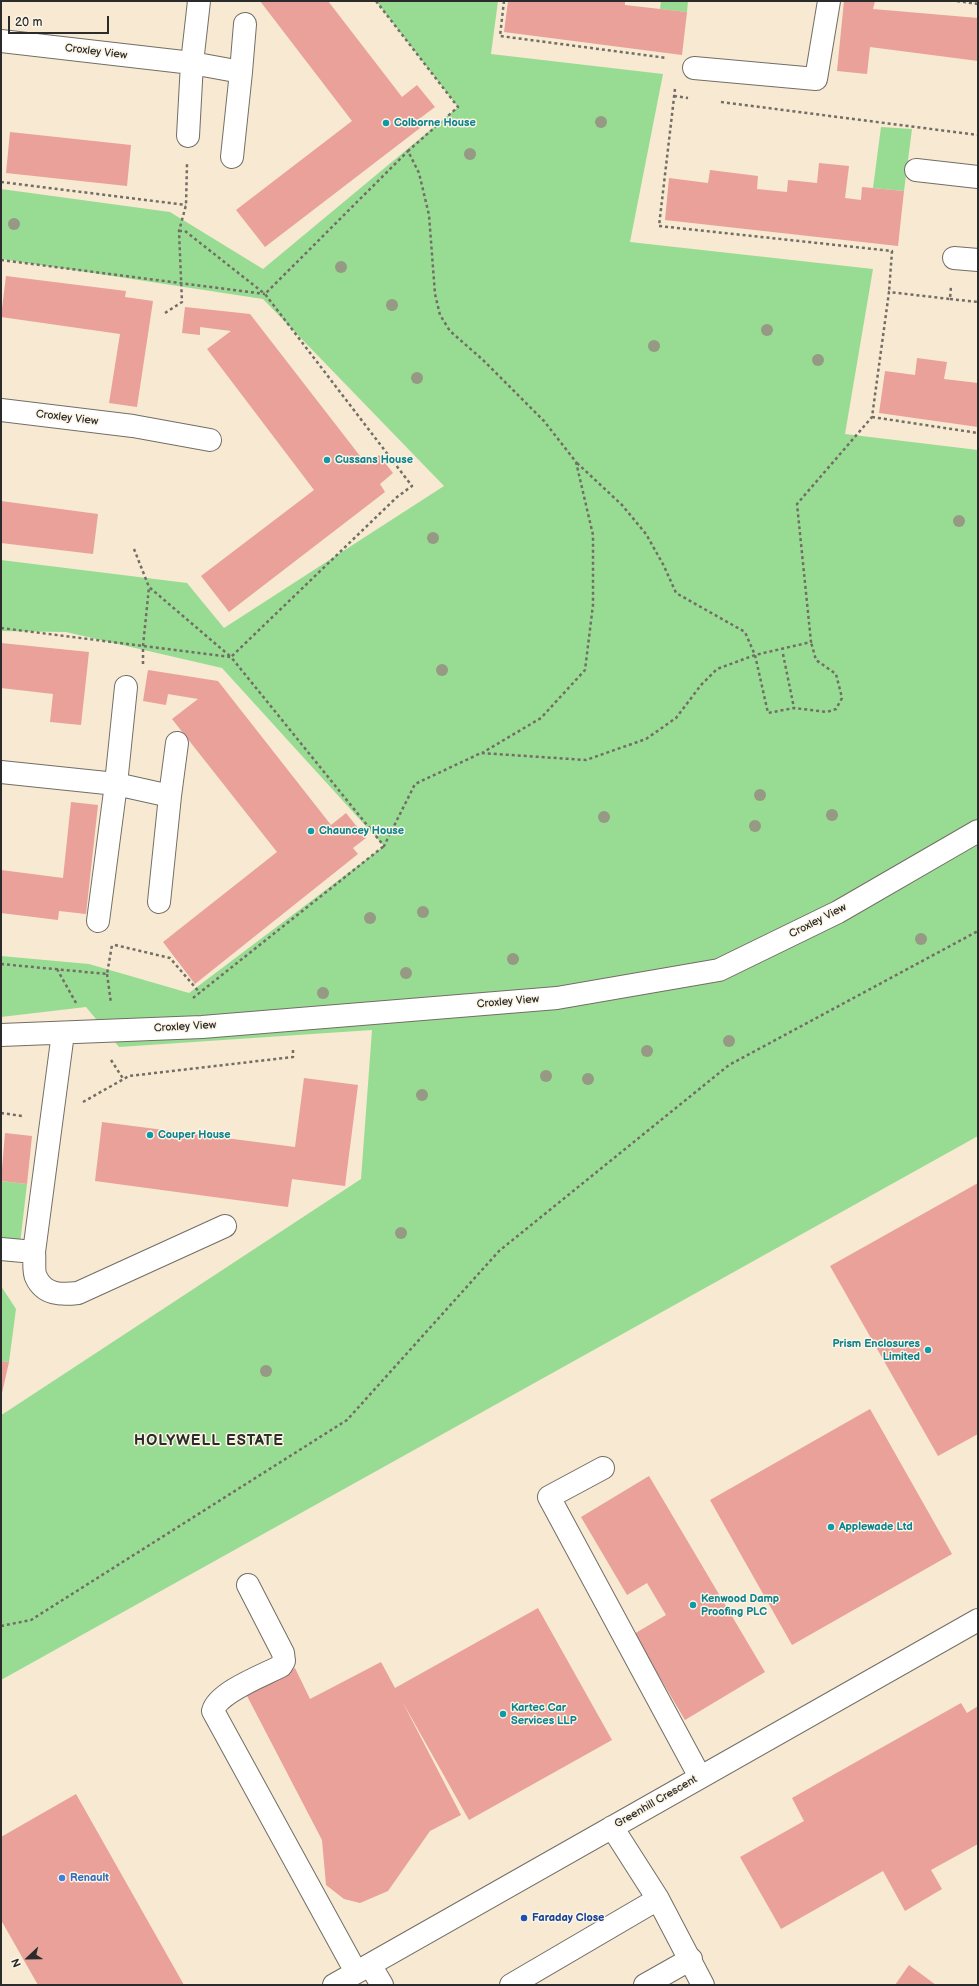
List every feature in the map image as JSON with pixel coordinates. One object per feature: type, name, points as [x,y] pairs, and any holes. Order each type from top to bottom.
[{"type":"street","points":[[188,136],[192,63],[199,1]]},
{"type":"street","points":[[694,68],[816,79],[829,1]]},
{"type":"street","points":[[232,157],[245,24]]},
{"type":"street","name":"Croxley View","points":[[1,41],[192,63],[241,72]]},
{"type":"street","points":[[916,170],[978,177]]},
{"type":"street","points":[[954,258],[978,260]]},
{"type":"street","name":"Croxley View","points":[[1,410],[134,426],[210,440]]},
{"type":"street","points":[[98,921],[116,784],[126,687]]},
{"type":"street","points":[[159,902],[170,796],[178,743]]},
{"type":"street","points":[[1,772],[116,784],[170,796]]},
{"type":"street","name":"Croxley View","points":[[1,1035],[202,1027],[557,998],[719,970],[838,912],[978,831]]},
{"type":"street","points":[[63,1032],[34,1252],[36,1277],[46,1290],[62,1294],[78,1293],[225,1226]]},
{"type":"street","points":[[1,1248],[34,1252]]},
{"type":"street","points":[[603,1468],[549,1496],[700,1777]]},
{"type":"street","points":[[248,1585],[283,1653],[284,1661],[281,1666],[231,1692],[215,1704],[213,1711],[363,1968],[382,1985]]},
{"type":"street","name":"Greenhill Crescent","points":[[334,1985],[978,1620]]},
{"type":"street","points":[[612,1827],[658,1899],[703,1985]]},
{"type":"street","points":[[511,1985],[658,1899]]},
{"type":"street","points":[[645,1985],[691,1960]]},
{"type":"path","points":[[265,294],[408,151],[458,107],[376,1]]},
{"type":"path","points":[[504,1],[500,36],[671,58]]},
{"type":"path","points":[[957,1],[978,4]]},
{"type":"path","points":[[408,151],[419,173],[429,215],[435,294],[440,315],[450,331],[483,360],[544,421],[576,462],[622,505],[646,534],[676,593],[745,632],[755,656],[768,713],[794,708],[827,712],[836,709],[842,698],[836,674],[816,660],[811,642],[797,504],[872,418],[889,292],[892,251],[659,226],[676,81]]},
{"type":"path","points":[[674,96],[689,98]]},
{"type":"path","points":[[713,101],[978,135]]},
{"type":"path","points":[[165,313],[182,302],[179,232],[186,205],[188,136]]},
{"type":"path","points":[[1,182],[186,205]]},
{"type":"path","points":[[179,232],[185,231],[265,294],[412,486],[397,497],[231,657]]},
{"type":"path","points":[[950,299],[954,258]]},
{"type":"path","points":[[1,260],[265,294]]},
{"type":"path","points":[[889,292],[978,302]]},
{"type":"path","points":[[872,418],[978,433]]},
{"type":"path","points":[[188,1002],[384,846],[415,784],[481,753],[541,718],[585,670],[593,605],[593,535],[576,462]]},
{"type":"path","points":[[126,687],[143,669],[143,646],[149,587],[134,549]]},
{"type":"path","points":[[149,587],[231,657],[384,846]]},
{"type":"path","points":[[1,628],[231,657]]},
{"type":"path","points":[[481,753],[586,760],[646,739],[676,718],[701,685],[717,669],[755,656],[811,642]]},
{"type":"path","points":[[783,654],[794,708]]},
{"type":"path","points":[[1,964],[108,974],[112,944],[98,921]]},
{"type":"path","points":[[1,1626],[31,1620],[347,1420],[499,1251],[729,1065],[978,931]]},
{"type":"path","points":[[112,944],[170,958],[200,993]]},
{"type":"path","points":[[57,969],[93,1031]]},
{"type":"path","points":[[51,1120],[129,1076],[293,1057],[294,1020]]},
{"type":"green space","points":[[376,1],[498,1],[491,54],[663,74],[630,242],[873,269],[845,434],[978,450],[978,1136],[1,1680],[1,1414],[361,1179],[372,1030],[119,1047],[86,1007],[1,1017],[1,956],[89,964],[189,993],[384,846],[222,668],[66,632],[1,631],[1,560],[187,583],[224,628],[444,486],[263,299],[1,259],[1,189],[170,212],[263,269],[458,107]]},
{"type":"green space","points":[[661,1],[688,1],[687,12],[660,9]]},
{"type":"green space","points":[[881,127],[912,129],[904,191],[873,188]]},
{"type":"green space","points":[[1,1181],[27,1184],[20,1244],[1,1254]]},
{"type":"green space","points":[[1,1286],[16,1309],[9,1362],[1,1361]]},
{"type":"building","name":"Colborne House","points":[[260,1],[328,1],[402,97],[417,85],[435,107],[419,119],[424,125],[265,247],[236,210],[352,121]]},
{"type":"building","points":[[508,1],[625,1],[625,5],[687,12],[682,55],[504,32]]},
{"type":"building","points":[[844,1],[875,1],[873,9],[978,18],[978,61],[870,47],[867,74],[837,71]]},
{"type":"building","points":[[10,132],[131,145],[127,186],[6,173]]},
{"type":"building","points":[[819,163],[849,166],[845,198],[861,200],[862,187],[904,191],[898,246],[665,220],[669,178],[708,183],[710,170],[758,176],[757,189],[787,192],[788,180],[817,183]]},
{"type":"building","points":[[6,276],[126,291],[125,297],[153,301],[137,407],[109,403],[120,334],[1,317]]},
{"type":"building","name":"Cussans House","points":[[185,307],[250,314],[367,465],[379,455],[393,473],[380,484],[385,492],[229,612],[201,576],[314,490],[207,349],[231,331],[200,327],[200,335],[182,333]]},
{"type":"building","points":[[917,358],[947,362],[944,379],[978,383],[978,427],[879,413],[885,371],[915,375]]},
{"type":"building","points":[[1,501],[98,514],[93,554],[1,543]]},
{"type":"building","points":[[1,643],[89,652],[81,725],[50,722],[53,694],[1,688]]},
{"type":"building","name":"Chauncey House","points":[[148,670],[218,681],[331,825],[346,813],[366,838],[353,848],[358,854],[195,984],[163,942],[277,852],[172,719],[198,699],[168,694],[166,705],[143,701]]},
{"type":"building","points":[[71,802],[98,805],[86,914],[59,911],[58,920],[1,913],[1,870],[63,878]]},
{"type":"building","name":"Couper House","points":[[304,1078],[358,1085],[345,1186],[292,1179],[288,1207],[95,1181],[102,1122],[295,1147]]},
{"type":"building","points":[[5,1133],[32,1136],[27,1184],[1,1181]]},
{"type":"building","name":"Prism Enclosures Limited","points":[[978,1183],[978,1434],[938,1456],[830,1266]]},
{"type":"building","points":[[1,1361],[9,1362],[2,1393],[1,1393]]},
{"type":"building","name":"Applewade Ltd","points":[[870,1409],[952,1554],[792,1645],[710,1500]]},
{"type":"building","name":"Kenwood Damp Proofing PLC","points":[[649,1476],[765,1672],[685,1720],[634,1634],[666,1615],[647,1583],[627,1595],[581,1517]]},
{"type":"building","points":[[538,1608],[612,1740],[469,1820],[402,1701],[461,1815],[430,1831],[388,1891],[360,1903],[344,1899],[326,1885],[322,1840],[246,1694],[295,1668],[310,1699],[381,1662],[395,1688]]},
{"type":"building","points":[[961,1703],[967,1713],[978,1706],[978,1844],[931,1870],[942,1889],[905,1911],[883,1871],[781,1929],[740,1857],[804,1821],[792,1798]]},
{"type":"building","name":"Renault","points":[[76,1794],[184,1985],[38,1985],[1,1920],[1,1837]]},
{"type":"building","points":[[909,1965],[936,1985],[895,1985]]},
{"type":"place","name":"Colborne House","points":[[386,123]]},
{"type":"place","name":"Cussans House","points":[[327,460]]},
{"type":"place","name":"Chauncey House","points":[[311,831]]},
{"type":"place","name":"Couper House","points":[[150,1135]]},
{"type":"place","name":"Prism Enclosures Limited","points":[[928,1350]]},
{"type":"place","name":"Applewade Ltd","points":[[831,1527]]},
{"type":"place","name":"Kenwood Damp Proofing PLC","points":[[693,1605]]},
{"type":"place","name":"Kartec Car Services LLP","points":[[503,1714]]},
{"type":"place","name":"Renault","points":[[62,1878]]},
{"type":"place","name":"Faraday Close","points":[[524,1918]]},
{"type":"district","name":"HOLYWELL ESTATE","points":[[209,1441]]}]
